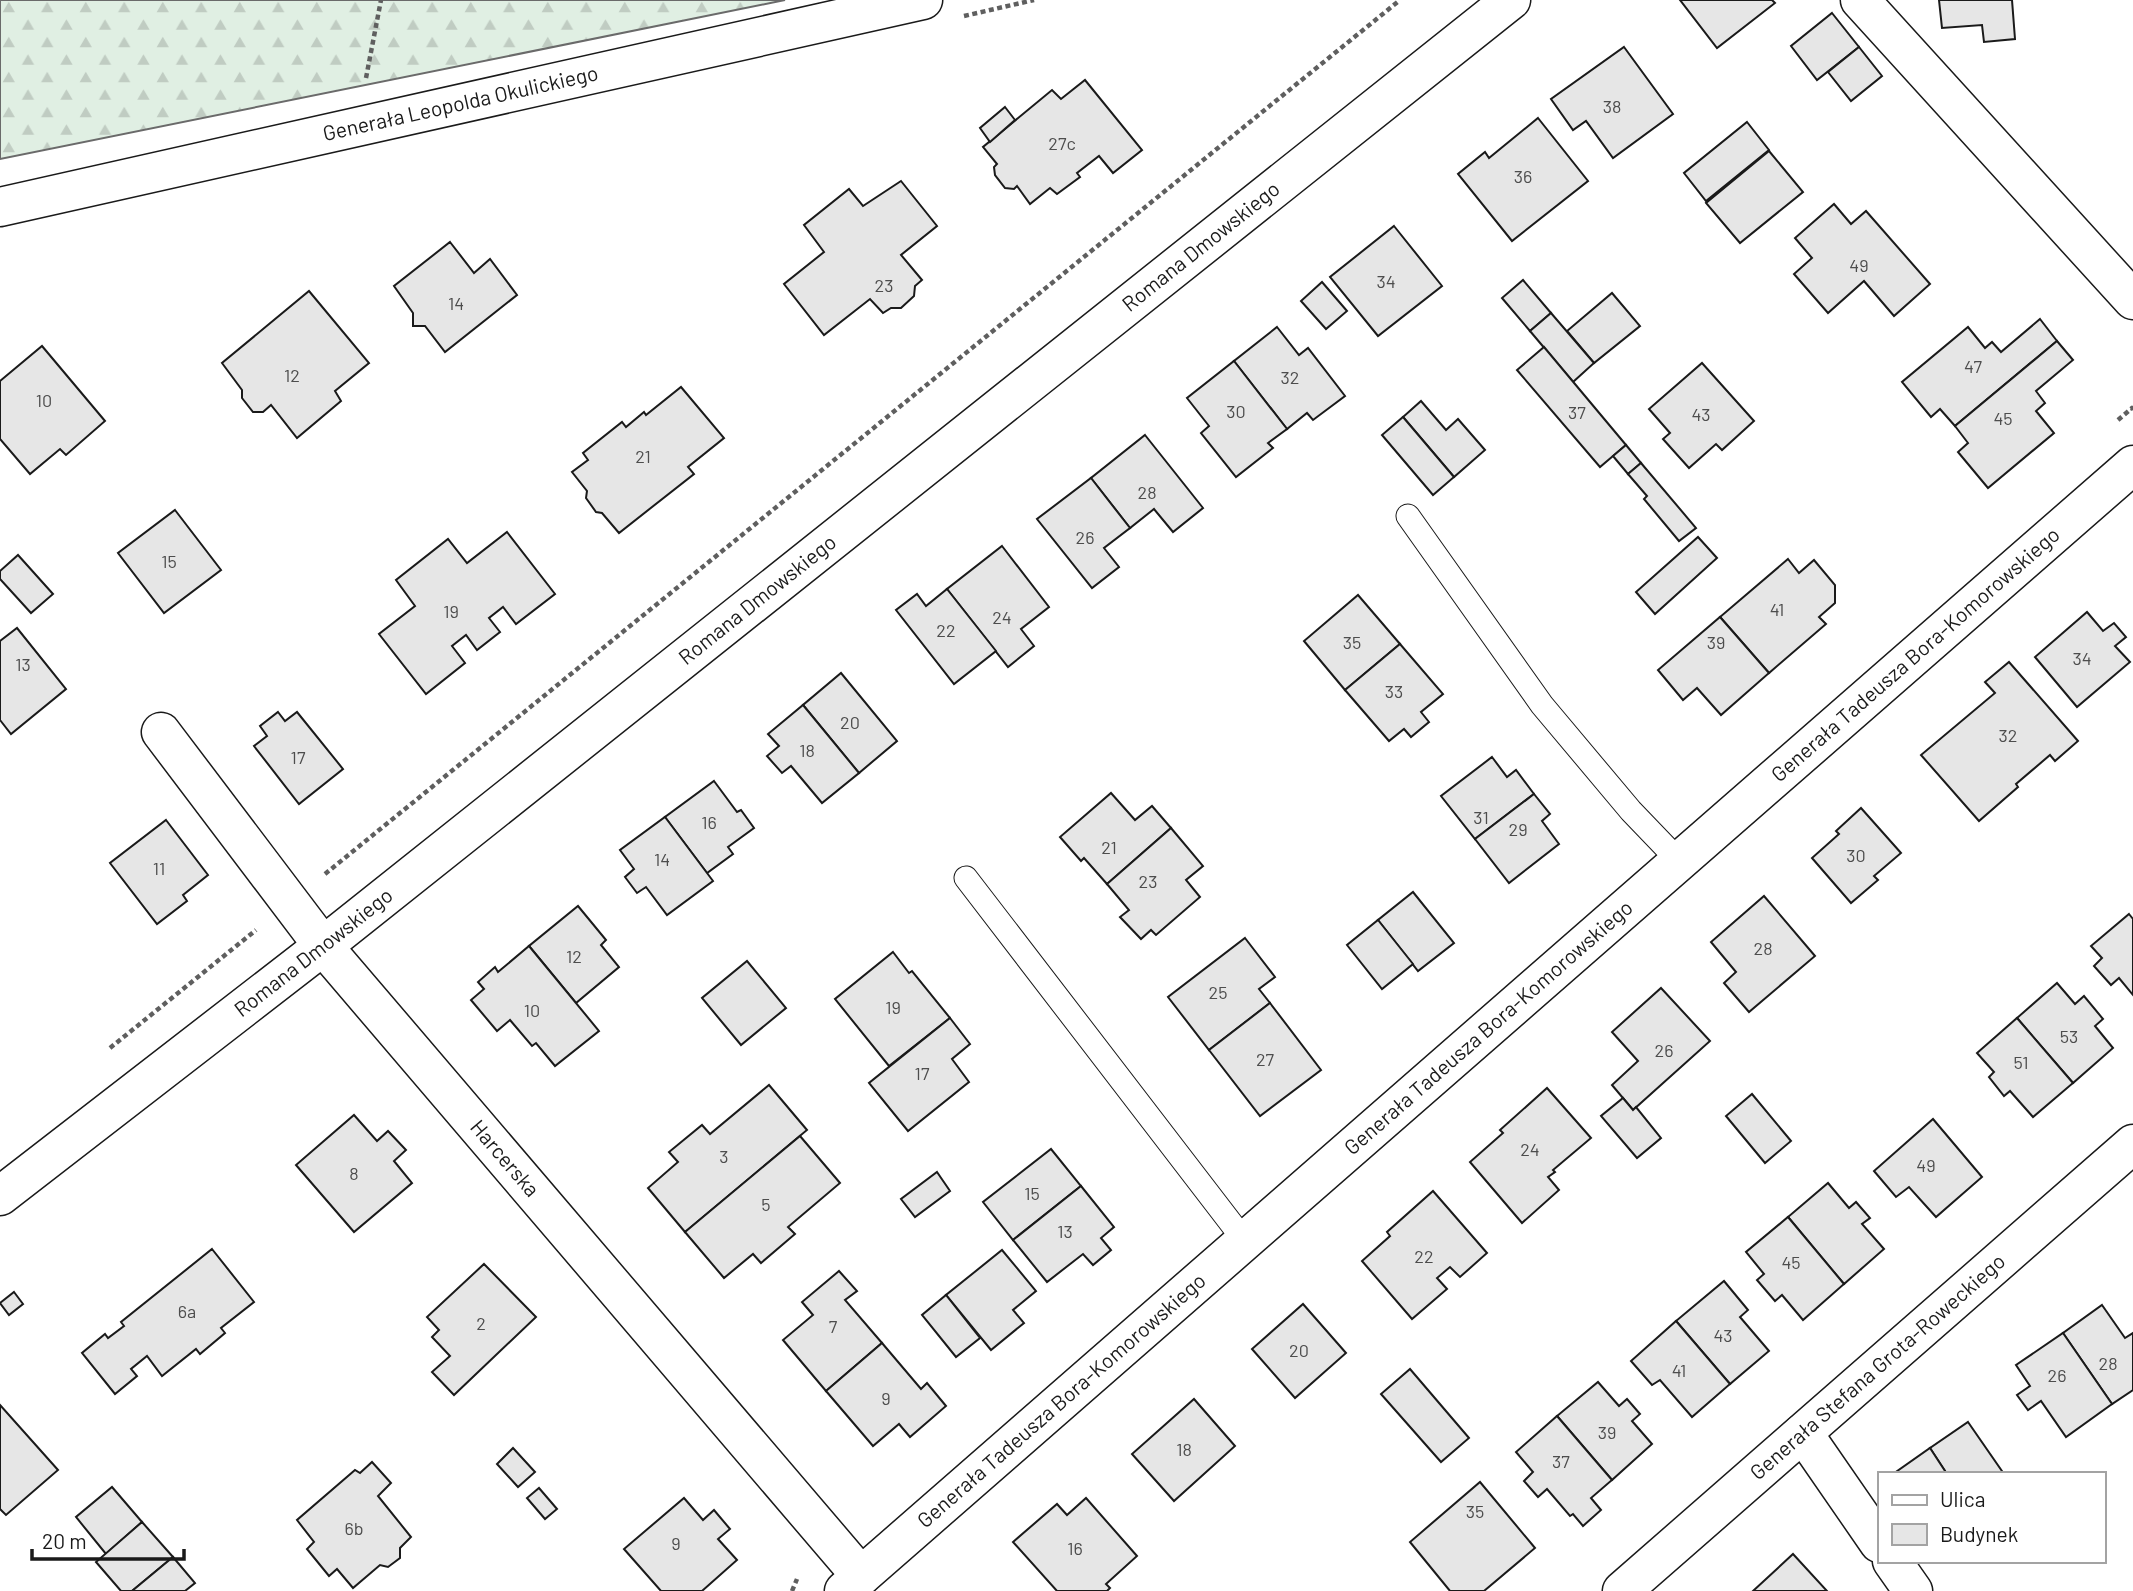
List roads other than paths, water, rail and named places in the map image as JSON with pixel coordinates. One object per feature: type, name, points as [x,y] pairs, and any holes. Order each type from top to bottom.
[{"type":"street","name":"Generała Leopolda Okulickiego","points":[[0,206],[923,0]]},
{"type":"street","name":"Romana Dmowskiego","points":[[0,1196],[323,946],[1511,0]]},
{"type":"street","points":[[1860,0],[2133,300]]},
{"type":"street","name":"Generała Tadeusza Bora-Komorowskiego","points":[[853,1583],[2133,465]]},
{"type":"street","name":"Harcerska","points":[[161,732],[323,946],[853,1583]]},
{"type":"street","name":"Generała Stefana Grota-Roweckiego","points":[[1622,1591],[2133,1144]]},
{"type":"street","points":[[1803,1433],[1878,1542]]},
{"type":"street","points":[[1893,1563],[1913,1591]]},
{"type":"lane","points":[[1408,516],[1542,705],[1679,862]]},
{"type":"lane","points":[[966,878],[1244,1240]]}]
